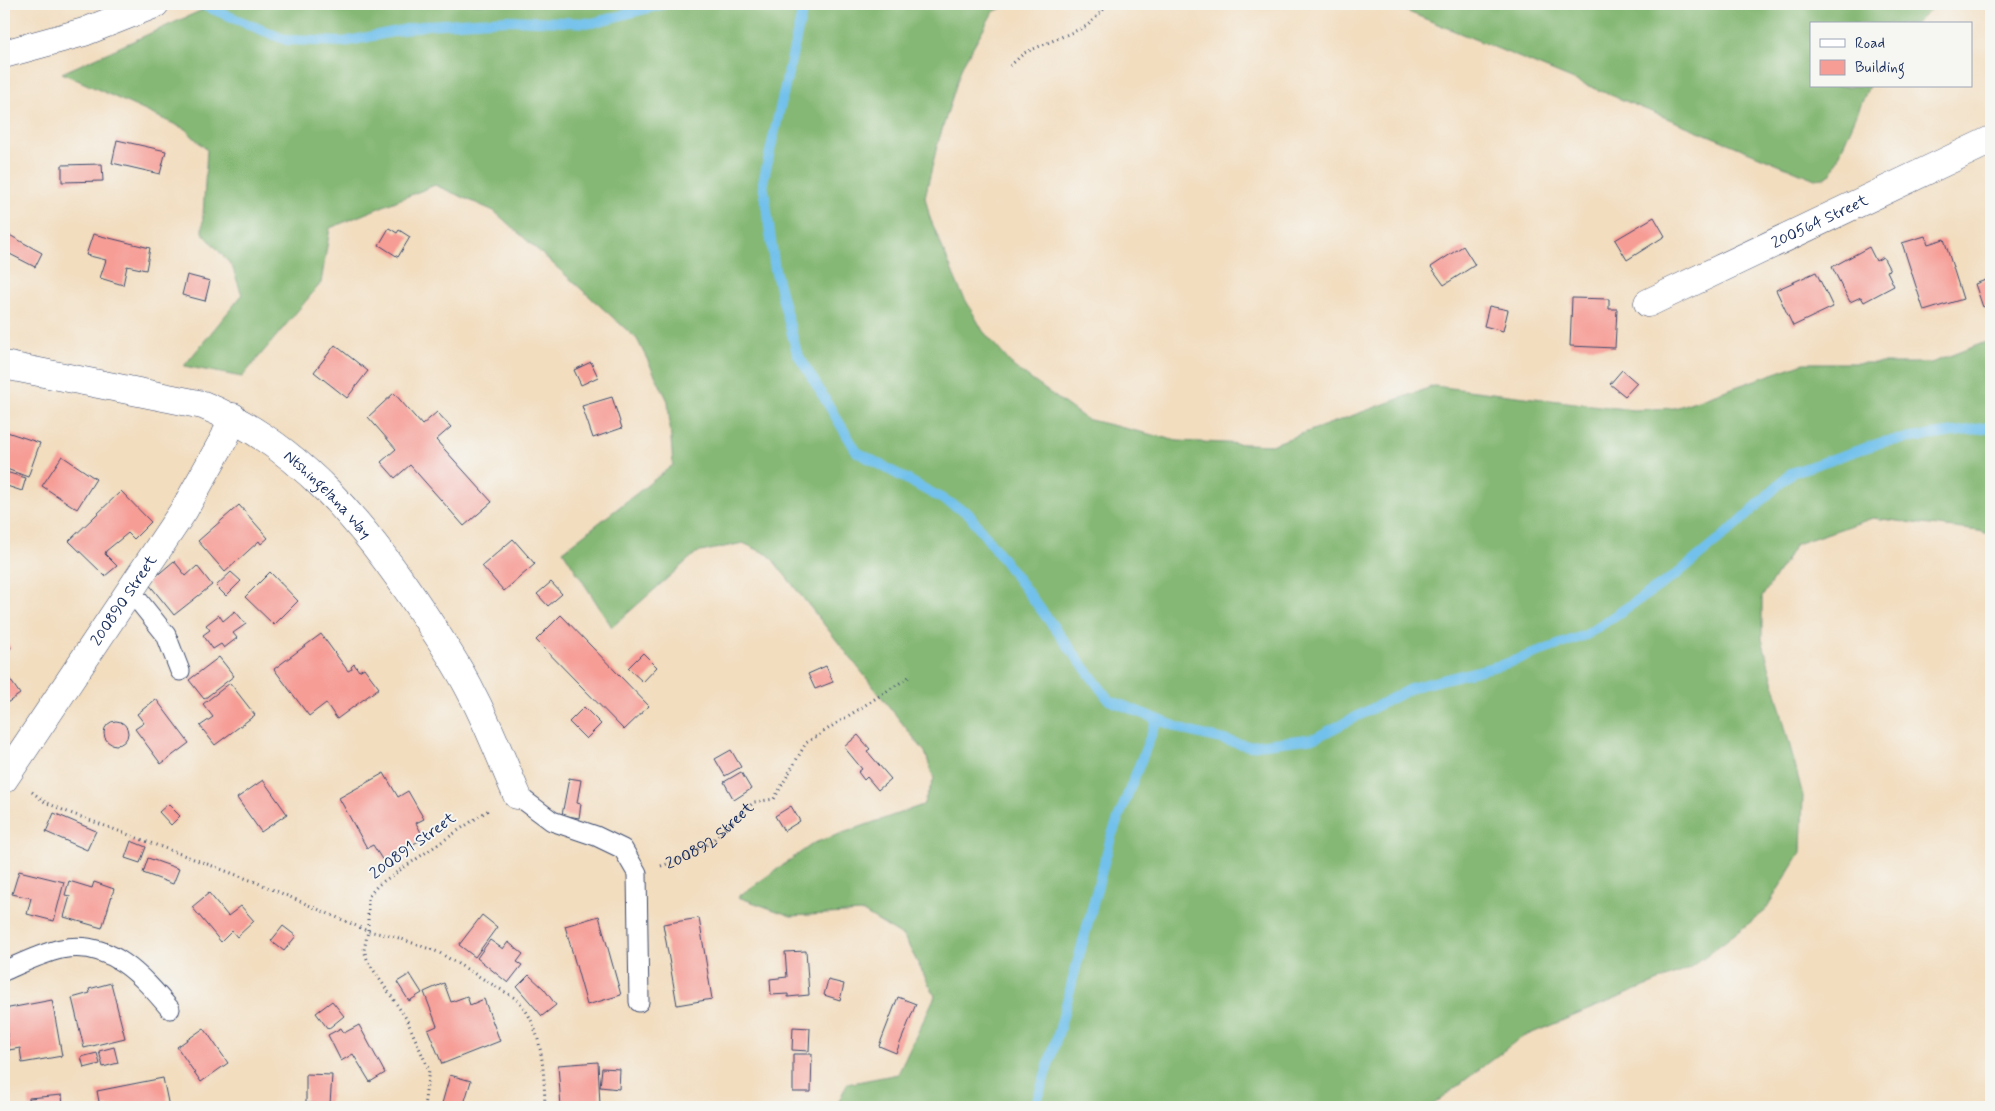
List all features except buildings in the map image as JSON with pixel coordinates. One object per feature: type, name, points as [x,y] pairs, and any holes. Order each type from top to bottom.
[{"type":"street","points":[[4,54],[84,32],[150,6]]},
{"type":"street","name":"200564 Street","points":[[1648,303],[1991,140]]},
{"type":"street","name":"Ntshingelana Way","points":[[4,365],[203,405],[233,417],[294,458],[327,490],[393,567],[455,661],[473,696],[517,795]]},
{"type":"street","name":"200890 Street","points":[[8,772],[184,510],[225,437],[233,417]]},
{"type":"lane","points":[[130,590],[166,635],[180,671]]},
{"type":"lane","points":[[517,795],[552,821],[596,836],[623,849],[637,873],[639,1002]]},
{"type":"lane","points":[[4,971],[61,949],[84,947],[111,955],[131,966],[170,1009]]},
{"type":"path","points":[[1010,66],[1024,53],[1087,26],[1109,4]]},
{"type":"path","name":"200892 Street","points":[[637,873],[676,861],[701,848],[710,843],[754,802],[774,799],[806,743],[909,677]]},
{"type":"path","points":[[8,772],[45,802],[201,863],[258,883],[368,932],[396,936],[438,952],[515,998],[525,1007],[533,1024],[540,1053],[545,1107]]},
{"type":"path","name":"200891 Street","points":[[424,1107],[429,1070],[406,1018],[368,962],[364,950],[368,932],[368,897],[378,885],[477,816],[517,795]]},
{"type":"green space","points":[[230,4],[1010,4],[993,12],[962,66],[937,146],[925,197],[930,218],[960,290],[983,331],[1014,367],[1086,419],[1178,441],[1271,445],[1434,386],[1633,410],[1675,408],[1804,363],[1931,363],[1991,340],[1991,535],[1979,531],[1873,518],[1796,544],[1762,597],[1762,639],[1803,796],[1801,852],[1764,912],[1688,969],[1520,1038],[1430,1107],[836,1107],[847,1084],[898,1074],[935,996],[904,937],[863,912],[791,916],[738,897],[814,843],[923,805],[934,779],[925,752],[769,555],[743,543],[696,553],[612,627],[563,551],[673,465],[668,401],[637,339],[494,211],[435,185],[330,228],[321,283],[242,377],[184,366],[242,295],[232,266],[202,232],[207,150],[185,129],[62,73],[200,11]]},
{"type":"green space","points":[[1389,4],[1936,4],[1918,22],[1810,22],[1810,88],[1868,88],[1831,174],[1824,178],[1815,179]]},
{"type":"waterway","points":[[200,4],[286,40],[344,42],[427,25],[508,20],[592,23],[665,4]]},
{"type":"waterway","points":[[804,4],[763,182],[775,270],[797,353],[857,452],[968,513],[1109,700],[1187,731],[1249,746],[1315,738],[1414,687],[1505,664],[1586,635],[1677,574],[1733,528],[1791,473],[1883,442],[1991,427]]},
{"type":"waterway","points":[[1035,1107],[1059,1031],[1111,837],[1157,720]]}]
